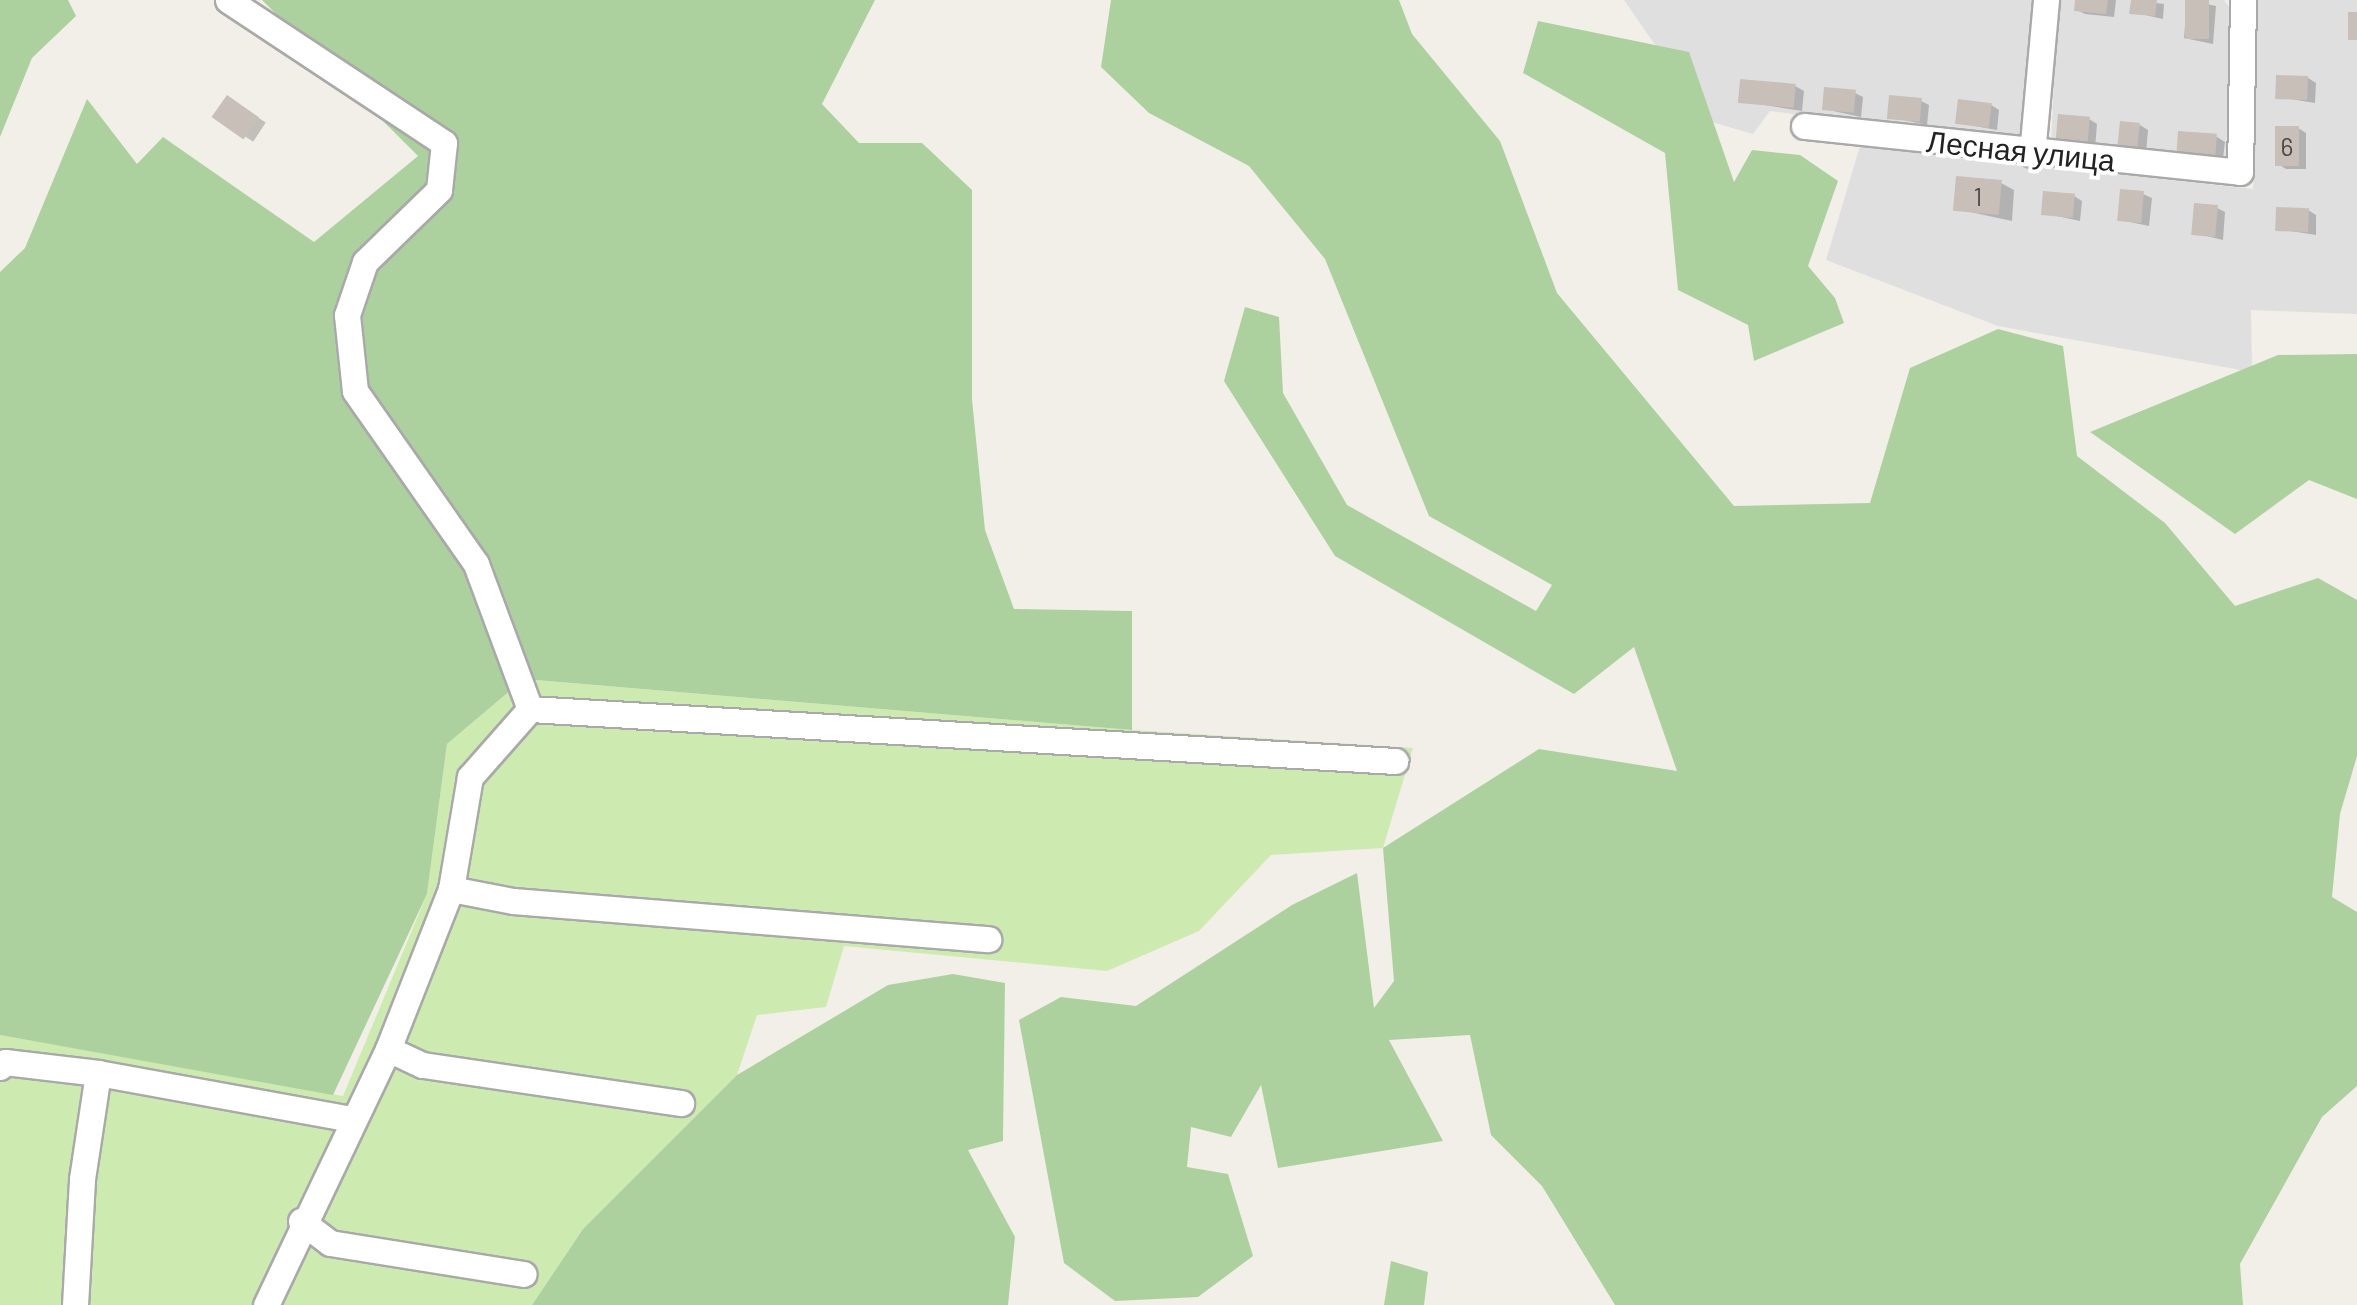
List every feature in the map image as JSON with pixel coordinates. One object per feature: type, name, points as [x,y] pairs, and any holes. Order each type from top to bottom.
[{"type":"street","points":[[228,0],[444,144],[439,190],[365,262],[347,315],[355,391],[476,564],[530,709]]},
{"type":"street","points":[[2032,154],[2046,0]]},
{"type":"street","name":"Лесная улица","points":[[1804,126],[2032,154],[2240,172],[2243,0]]},
{"type":"street","points":[[530,709],[1395,761]]},
{"type":"street","points":[[266,1305],[350,1119],[388,1048],[451,889],[470,776],[530,709]]},
{"type":"street","points":[[451,889],[513,901],[988,939]]},
{"type":"street","points":[[388,1048],[423,1065],[681,1103]]},
{"type":"street","points":[[0,1067],[5,1062],[98,1073],[350,1119]]},
{"type":"street","points":[[74,1305],[82,1178],[98,1073]]},
{"type":"street","points":[[302,1221],[330,1242],[524,1274]]},
{"type":"shaded area","points":[[1624,0],[2035,0],[2022,144],[1770,111],[1753,134],[1708,121]]},
{"type":"shaded area","points":[[2058,0],[2224,0],[2232,11],[2226,156],[2051,143]]},
{"type":"shaded area","points":[[2257,0],[2357,0],[2357,314],[2251,310],[2252,372],[1998,326],[1826,260],[1860,146],[2253,189]]},
{"type":"green space","points":[[0,0],[68,0],[76,16],[32,58],[0,137]]},
{"type":"green space","points":[[262,0],[875,0],[822,104],[859,143],[922,143],[972,190],[972,399],[985,530],[1014,609],[1132,611],[1132,730],[524,679],[447,744],[427,894],[333,1095],[0,1035],[0,272],[25,248],[87,99],[137,164],[163,137],[314,242],[418,156]]},
{"type":"green space","points":[[1111,0],[1399,0],[1412,34],[1500,141],[1557,293],[1734,506],[1870,503],[1910,368],[1998,329],[2063,346],[2077,456],[2165,523],[2235,606],[2318,578],[2357,600],[2357,756],[2340,814],[2332,897],[2357,912],[2357,1086],[2322,1117],[2240,1264],[2243,1305],[1615,1305],[1542,1186],[1491,1135],[1470,1035],[1389,1040],[1443,1141],[1278,1168],[1261,1085],[1231,1137],[1191,1127],[1187,1167],[1228,1174],[1253,1256],[1198,1297],[1115,1301],[1064,1263],[1019,1020],[1061,997],[1136,1006],[1292,905],[1357,873],[1374,1008],[1394,981],[1383,848],[1539,749],[1677,771],[1634,647],[1574,694],[1335,556],[1224,381],[1245,307],[1279,317],[1283,393],[1347,505],[1536,611],[1552,585],[1429,516],[1325,259],[1249,166],[1149,113],[1101,67]]},
{"type":"green space","points":[[1538,21],[1689,52],[1734,182],[1752,150],[1800,155],[1838,181],[1808,266],[1835,298],[1844,323],[1754,361],[1748,325],[1678,290],[1665,153],[1523,73]]},
{"type":"green space","points":[[2357,354],[2357,499],[2309,480],[2235,534],[2090,432],[2278,355]]},
{"type":"green space","points":[[524,679],[1132,730],[1413,748],[1383,848],[1271,855],[1199,931],[1107,971],[844,946],[826,1007],[757,1015],[737,1075],[583,1229],[532,1305],[0,1305],[0,1035],[343,1096],[427,894],[447,744]]},
{"type":"green space","points":[[953,974],[1005,983],[1003,1141],[968,1150],[1015,1237],[1008,1305],[532,1305],[583,1229],[737,1075],[888,985]]},
{"type":"green space","points":[[1391,1261],[1428,1272],[1424,1305],[1384,1305]]},
{"type":"building","points":[[2075,0],[2108,0],[2106,14],[2074,11]]},
{"type":"building","points":[[2131,0],[2157,0],[2155,16],[2129,14]]},
{"type":"building","points":[[2185,0],[2209,0],[2209,39],[2185,39]]},
{"type":"building","points":[[2348,12],[2357,12],[2357,40],[2348,40]]},
{"type":"building","points":[[2276,75],[2308,76],[2307,100],[2275,99]]},
{"type":"building","points":[[1740,79],[1796,84],[1794,108],[1738,103]]},
{"type":"building","points":[[1824,87],[1856,90],[1854,113],[1822,110]]},
{"type":"building","points":[[227,95],[259,117],[243,139],[212,117]]},
{"type":"building","points":[[1889,95],[1922,98],[1920,122],[1887,119]]},
{"type":"building","points":[[1958,99],[1992,103],[1989,128],[1955,124]]},
{"type":"building","points":[[2058,114],[2090,117],[2087,145],[2056,142]]},
{"type":"building","points":[[2120,121],[2140,123],[2137,150],[2117,148]]},
{"type":"building","points":[[2275,126],[2299,126],[2299,166],[2275,166]]},
{"type":"building","points":[[2178,131],[2217,134],[2215,163],[2176,160]]},
{"type":"building","points":[[1956,176],[2002,180],[1999,215],[1953,211]]},
{"type":"building","points":[[2120,189],[2144,191],[2141,223],[2117,221]]},
{"type":"building","points":[[2043,191],[2075,194],[2073,218],[2041,215]]},
{"type":"building","points":[[2194,203],[2218,205],[2215,237],[2191,235]]},
{"type":"building","points":[[2276,207],[2309,208],[2308,232],[2275,231]]}]
